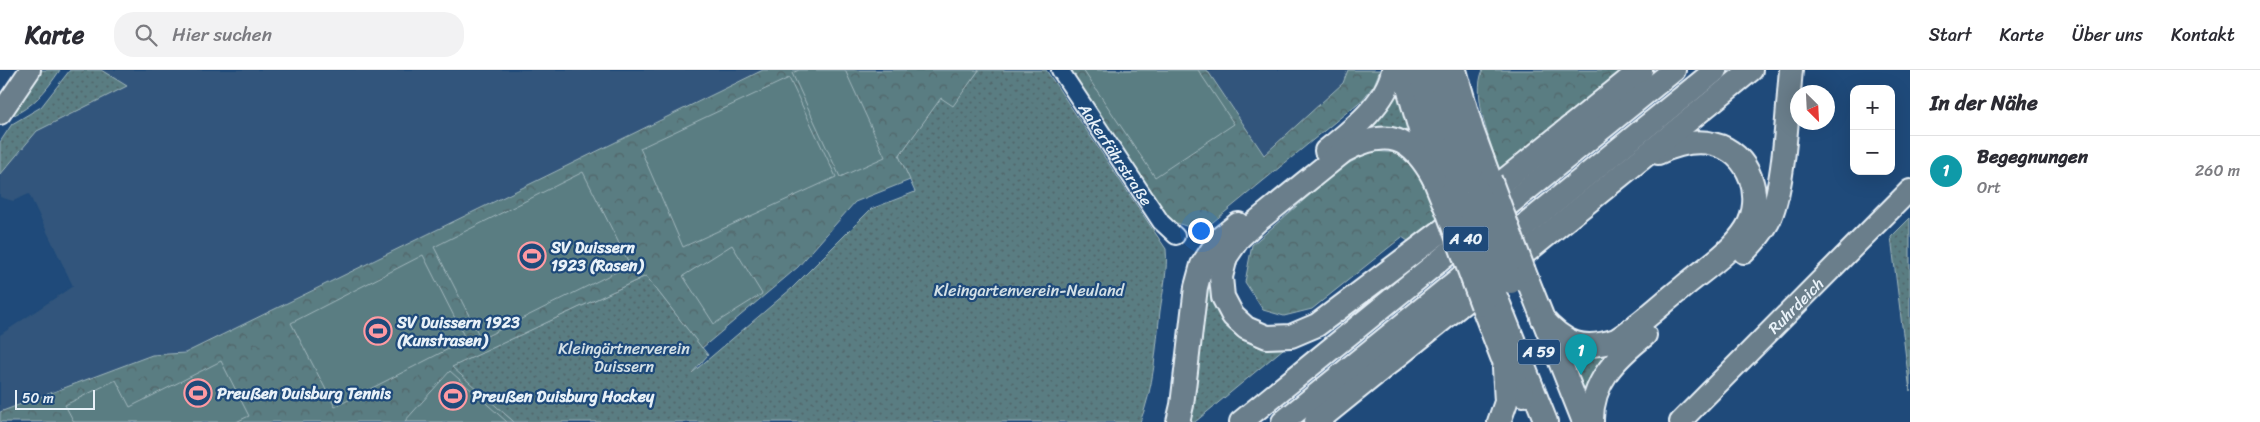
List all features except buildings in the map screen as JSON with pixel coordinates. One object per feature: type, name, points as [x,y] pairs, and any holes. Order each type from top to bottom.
[{"type":"highway","points":[[1178,422],[1182,405],[1196,287],[1202,265],[1219,239],[1336,143],[1372,108],[1386,90],[1393,70]]},
{"type":"highway","points":[[1403,70],[1434,179]]},
{"type":"highway","name":"A 59","points":[[1420,70],[1440,138],[1469,196],[1503,288],[1546,422]]},
{"type":"highway","name":"A 59","points":[[1438,70],[1456,133],[1469,196]]},
{"type":"highway","points":[[1455,70],[1472,130]]},
{"type":"highway","points":[[1470,70],[1468,90],[1472,130],[1469,196],[1503,288],[1502,357],[1506,383],[1506,402],[1499,422]]},
{"type":"highway","points":[[1469,196],[1434,179],[1425,162],[1414,150],[1399,141],[1383,138],[1363,141],[1344,151],[1239,238],[1226,257],[1221,277],[1223,297],[1233,316],[1246,328],[1267,337],[1291,336],[1318,325],[1439,233],[1640,70]]},
{"type":"highway","name":"A 40","points":[[1249,415],[1674,70]]},
{"type":"highway","name":"A 40","points":[[1284,422],[1716,70]]},
{"type":"highway","points":[[1317,421],[1751,70]]},
{"type":"highway","points":[[1592,422],[1594,398],[1610,366],[1743,252],[1769,221],[1781,169],[1791,70]]},
{"type":"highway","points":[[1503,288],[1542,318],[1555,333],[1574,343],[1594,346],[1616,340],[1725,252],[1746,228],[1752,216],[1754,188],[1748,172],[1737,155],[1715,144],[1689,142],[1670,147],[1639,162]]},
{"type":"highway","points":[[1249,415],[1340,334],[1439,233]]},
{"type":"highway","name":"A 59","points":[[1503,288],[1568,422]]},
{"type":"highway","points":[[1542,318],[1584,422]]},
{"type":"highway","points":[[1502,357],[1539,422]]},
{"type":"main road","points":[[0,114],[30,70]]},
{"type":"main road","name":"Ruhrdeich","points":[[1680,422],[1910,190]]},
{"type":"street","name":"Aakerfährstraße","points":[[1060,70],[1161,222],[1176,236]]},
{"type":"shaded area","points":[[101,70],[763,70],[185,353],[152,355],[0,412],[0,335],[73,286],[29,194],[13,201],[0,197],[0,175],[37,131],[126,86]]},
{"type":"shaded area","points":[[1207,70],[1348,70],[1343,83],[1264,155]]},
{"type":"green space","points":[[41,70],[60,70],[38,98],[26,108],[10,117]]},
{"type":"green space","points":[[70,70],[101,70],[127,86],[37,131],[0,175],[0,142],[12,124],[41,107]]},
{"type":"green space","points":[[763,70],[979,70],[953,106],[941,98],[899,156],[910,180],[855,202],[798,267],[702,348],[646,276],[452,367],[514,422],[0,422],[0,412],[152,355],[185,353]]},
{"type":"green space","points":[[799,70],[845,70],[885,157],[840,177],[792,73]]},
{"type":"green space","name":"Kleingartenverein-Neuland","points":[[979,70],[1046,70],[1166,249],[1166,272],[1154,367],[1145,409],[1140,422],[514,422],[451,367],[646,276],[708,355],[692,373],[791,289],[871,209],[915,192],[899,156],[941,97],[953,105]]},
{"type":"green space","points":[[1067,70],[1207,70],[1264,155],[1343,83],[1348,70],[1380,70],[1374,85],[1363,99],[1202,231],[1170,221]]},
{"type":"green space","points":[[1083,70],[1198,70],[1234,124],[1155,177]]},
{"type":"green space","points":[[1483,70],[1624,70],[1499,169],[1487,133],[1481,106],[1479,92]]},
{"type":"green space","points":[[1399,76],[1417,144],[1356,139]]},
{"type":"green space","points":[[789,78],[836,177],[683,247],[640,148]]},
{"type":"green space","points":[[1372,151],[1399,153],[1421,173],[1439,217],[1411,243],[1402,237],[1312,309],[1284,316],[1263,310],[1245,282],[1252,245],[1342,167]]},
{"type":"green space","name":"SV Duissern 1923 (Rasen)","points":[[583,172],[630,265],[481,339],[434,247]]},
{"type":"green space","points":[[1910,218],[1910,391],[1891,237]]},
{"type":"green space","points":[[732,245],[762,294],[714,324],[683,276]]},
{"type":"green space","name":"SV Duissern 1923 (Kunstrasen)","points":[[423,255],[466,340],[335,407],[291,323]]},
{"type":"green space","points":[[1215,260],[1221,311],[1289,344],[1195,422],[1185,422],[1203,290]]},
{"type":"green space","points":[[1561,343],[1618,344],[1587,407]]},
{"type":"green space","name":"Preußen Duisburg Tennis","points":[[221,361],[249,416],[236,422],[74,422],[65,405],[116,380],[130,407]]},
{"type":"green space","name":"Preußen Duisburg Hockey","points":[[450,371],[507,422],[404,422]]},
{"type":"place","name":"SV Duissern 1923 (Rasen)","points":[[532,256]]},
{"type":"place","name":"SV Duissern 1923 (Kunstrasen)","points":[[378,331]]},
{"type":"place","name":"Begegnungen","points":[[1581,375]]},
{"type":"place","name":"Preußen Duisburg Tennis","points":[[198,393]]},
{"type":"place","name":"Preußen Duisburg Hockey","points":[[453,396]]},
{"type":"park label","name":"Kleingärtnerverein Duissern","points":[[624,357]]}]
